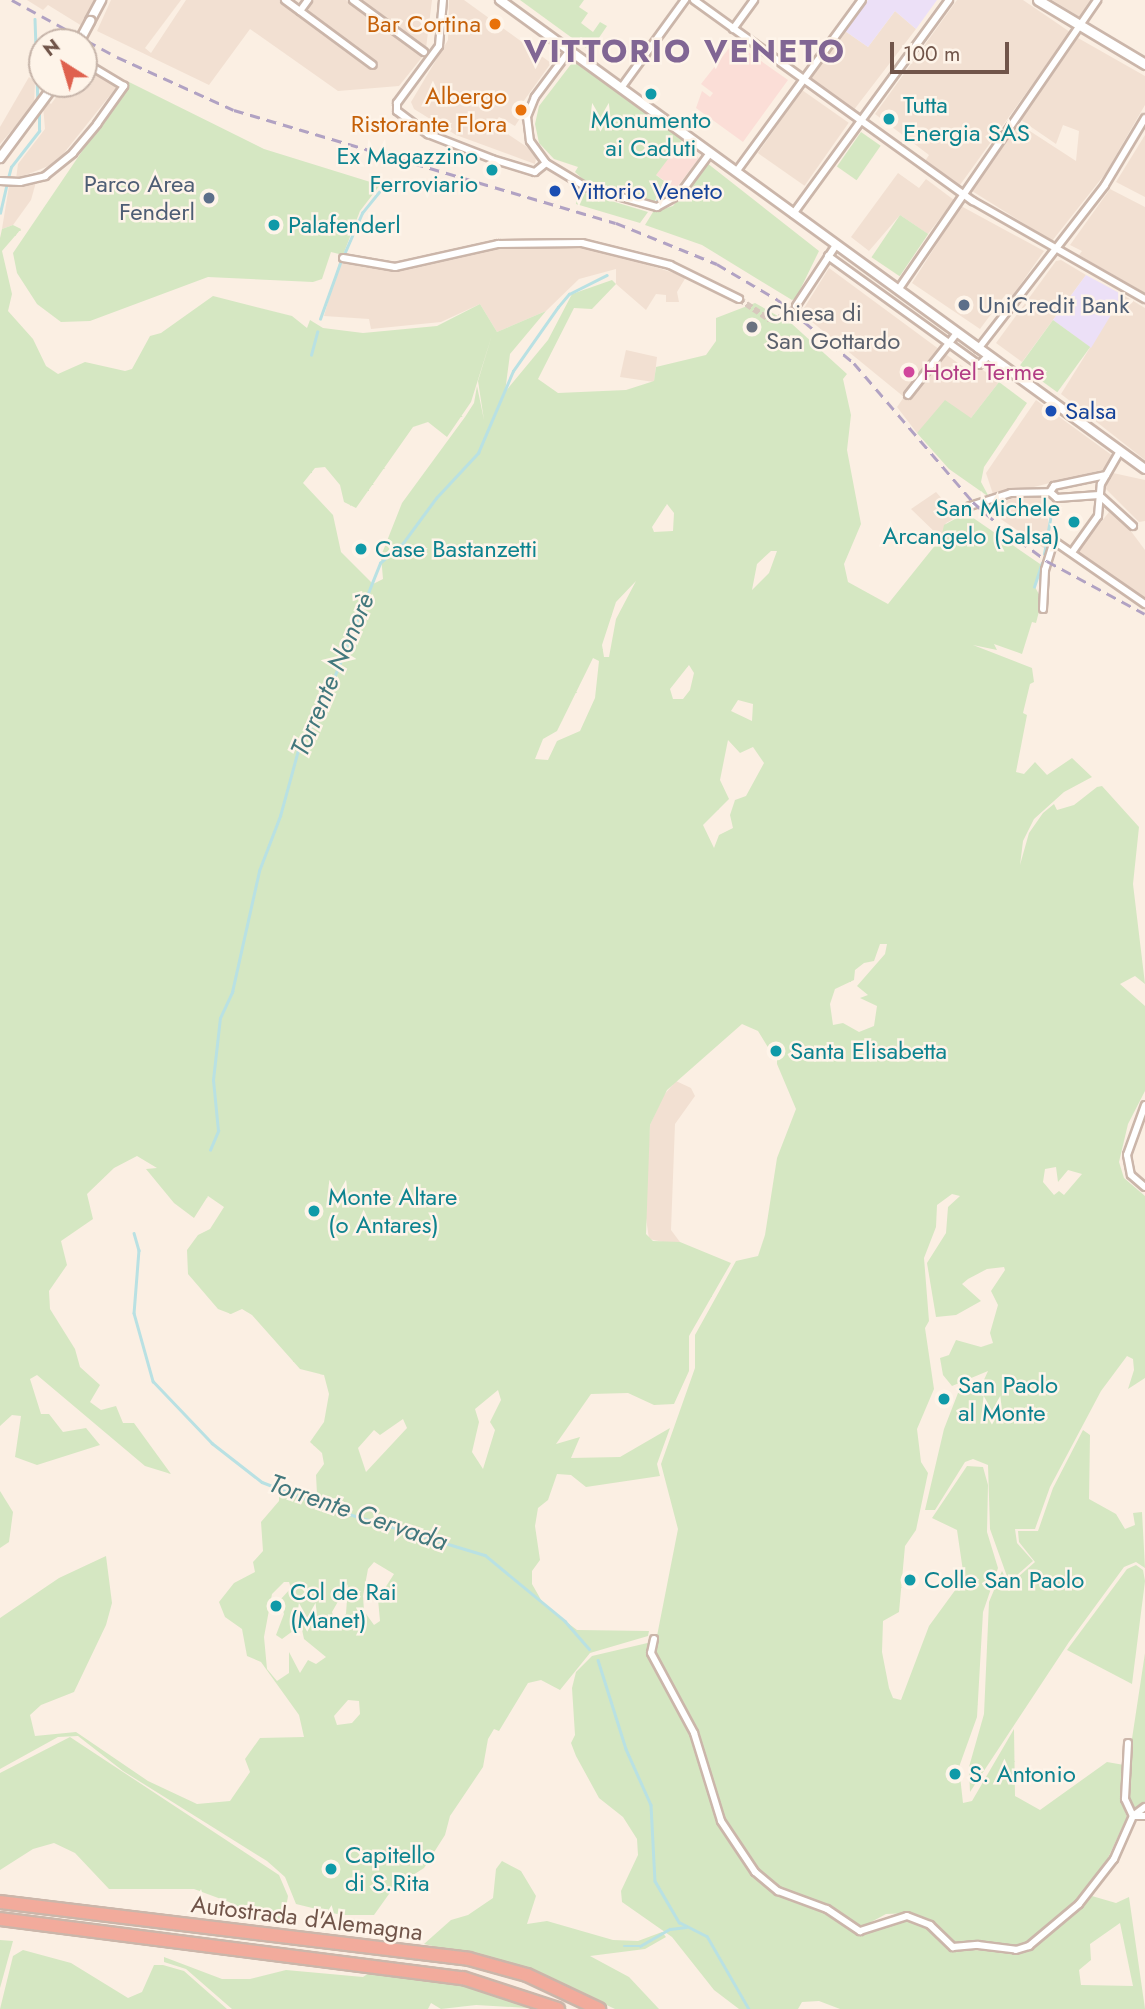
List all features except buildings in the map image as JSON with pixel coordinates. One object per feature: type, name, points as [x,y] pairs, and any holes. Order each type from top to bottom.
[{"type":"highway","name":"Autostrada d'Alemagna","points":[[0,1902],[469,1959],[527,1975],[599,2009]]},
{"type":"highway","name":"Autostrada d'Alemagna","points":[[0,1919],[463,1978],[558,2009]]},
{"type":"main road","points":[[1038,0],[1080,29],[1145,64]]},
{"type":"street","points":[[86,28],[101,0]]},
{"type":"street","points":[[285,0],[373,65]]},
{"type":"street","points":[[300,11],[308,0]]},
{"type":"street","points":[[353,0],[424,52]]},
{"type":"street","points":[[443,0],[439,46],[397,103],[397,111],[405,120],[459,148],[535,172],[546,163]]},
{"type":"street","points":[[500,0],[512,3],[570,50],[709,153],[1145,469]]},
{"type":"street","points":[[621,88],[685,0]]},
{"type":"street","points":[[694,0],[964,195],[1145,299]]},
{"type":"street","points":[[733,29],[754,0]]},
{"type":"street","points":[[736,172],[862,0]]},
{"type":"street","points":[[793,214],[949,0]]},
{"type":"street","points":[[898,290],[1080,29],[1097,0]]},
{"type":"street","points":[[570,50],[535,97],[527,117],[530,141],[546,163],[586,187],[657,208],[675,199],[709,153]]},
{"type":"street","points":[[0,181],[20,183],[45,176],[74,153],[124,86],[98,70]]},
{"type":"street","points":[[0,158],[45,98]]},
{"type":"street","points":[[978,349],[1105,185],[1145,118]]},
{"type":"street","points":[[343,258],[395,267],[498,244],[582,243],[670,265],[739,299]]},
{"type":"street","points":[[796,306],[836,245]]},
{"type":"street","points":[[828,256],[981,365],[988,356]]},
{"type":"street","points":[[908,395],[957,333]]},
{"type":"street","points":[[1073,551],[1098,516],[1106,475],[1120,451]]},
{"type":"street","points":[[1049,492],[1054,486],[1106,475]]},
{"type":"street","points":[[970,506],[1011,494],[1049,492],[1057,498],[1100,495],[1133,526]]},
{"type":"street","points":[[1043,609],[1052,543],[1073,551],[1145,604]]},
{"type":"street","points":[[1145,1105],[1127,1155],[1131,1175],[1145,1187]]},
{"type":"street","points":[[654,1639],[651,1653],[694,1732],[721,1821],[755,1872],[778,1891],[827,1909],[860,1931],[907,1916],[930,1926],[953,1947],[978,1945],[1016,1950],[1029,1946],[1079,1904],[1114,1859],[1133,1816],[1145,1807]]},
{"type":"street","points":[[1128,1743],[1125,1799],[1133,1816]]},
{"type":"street","points":[[1133,1816],[1145,1815]]},
{"type":"shaded area","points":[[27,0],[96,0],[82,26],[48,5],[43,10]]},
{"type":"shaded area","points":[[111,0],[181,0],[145,48],[151,53],[186,0],[279,0],[373,70],[377,64],[307,13],[312,0],[346,0],[423,56],[399,86],[338,91],[250,29],[209,85],[98,31]]},
{"type":"shaded area","points":[[359,0],[432,0],[426,48]]},
{"type":"shaded area","points":[[449,0],[464,0],[551,63],[523,102],[528,106],[515,126],[499,117],[496,121],[496,126],[527,147],[536,158],[535,164],[456,135],[414,109],[411,102],[448,40]]},
{"type":"shaded area","points":[[868,0],[937,0],[916,29],[895,11],[868,47],[845,31]]},
{"type":"shaded area","points":[[957,0],[1023,0],[1070,32],[960,185],[925,161],[929,155],[875,114]]},
{"type":"shaded area","points":[[1052,0],[1092,0],[1080,17]]},
{"type":"shaded area","points":[[895,11],[916,29],[853,111],[811,79],[845,31],[868,47]]},
{"type":"shaded area","points":[[1078,38],[1145,76],[1145,105],[1105,174],[1052,241],[972,191],[1019,124],[1076,161],[1079,131],[1063,125],[1056,144],[1021,120]]},
{"type":"shaded area","points":[[734,42],[788,80],[743,142],[696,108],[702,91],[710,97],[713,93],[701,84]]},
{"type":"shaded area","points":[[98,72],[119,83],[56,163],[16,179],[18,164],[45,129],[43,106],[47,101],[51,104],[56,98],[98,98]]},
{"type":"shaded area","points":[[28,79],[28,98],[34,98],[34,105],[0,144],[0,127]]},
{"type":"shaded area","points":[[802,90],[849,123],[805,186],[758,153]]},
{"type":"shaded area","points":[[1145,135],[1145,197],[1116,182]]},
{"type":"shaded area","points":[[679,143],[699,158],[675,189],[656,174]]},
{"type":"shaded area","points":[[898,173],[919,188],[926,179],[954,200],[928,234],[900,215],[869,251],[851,237]]},
{"type":"shaded area","points":[[36,182],[31,200],[13,225],[2,229],[9,186]]},
{"type":"shaded area","points":[[1110,189],[1145,207],[1145,293],[1079,255],[1082,251],[1070,245]]},
{"type":"shaded area","points":[[961,206],[1044,251],[1013,295],[1006,294],[980,329],[912,283]]},
{"type":"shaded area","points":[[561,245],[612,253],[686,277],[677,292],[679,302],[666,302],[666,295],[656,294],[646,310],[616,284],[616,269],[579,279],[546,311],[497,332],[480,304],[441,322],[371,329],[369,319],[324,316],[340,259],[362,267],[395,270],[509,246]]},
{"type":"shaded area","points":[[1061,260],[1086,275],[1022,362],[996,343],[1056,261]]},
{"type":"shaded area","points":[[829,268],[970,372],[983,370],[999,382],[971,418],[917,433],[897,407],[904,397],[801,313]]},
{"type":"shaded area","points":[[1086,275],[1123,295],[1091,348],[1053,320]]},
{"type":"shaded area","points":[[1123,295],[1145,308],[1145,460],[1061,394]]},
{"type":"shaded area","points":[[626,350],[657,357],[654,382],[620,377]]},
{"type":"shaded area","points":[[1036,400],[1113,456],[1106,469],[994,497],[986,473]]},
{"type":"shaded area","points":[[1113,473],[1145,480],[1145,521],[1139,522],[1105,488]]},
{"type":"shaded area","points":[[936,492],[952,510],[963,514],[946,523],[941,538],[911,509]]},
{"type":"shaded area","points":[[1025,494],[1045,497],[1049,527],[1045,549],[992,513],[997,504]]},
{"type":"shaded area","points":[[1113,507],[1145,550],[1145,601],[1078,551]]},
{"type":"shaded area","points":[[676,1081],[691,1088],[695,1096],[675,1124],[671,1230],[680,1242],[673,1244],[649,1239],[644,1204],[650,1125],[663,1096]]},
{"type":"green space","points":[[520,0],[584,0],[579,7],[588,13],[581,23],[593,32],[600,22],[607,26],[590,51]]},
{"type":"green space","points":[[575,59],[684,138],[656,175],[664,181],[654,203],[586,182],[575,172],[578,167],[554,159],[539,143],[535,124],[539,106]]},
{"type":"green space","name":"Parco Area Fenderl","points":[[129,82],[264,149],[380,185],[360,211],[343,255],[331,252],[322,279],[313,282],[208,277],[90,321],[61,322],[37,304],[17,273],[13,253]]},
{"type":"green space","points":[[861,132],[881,146],[857,180],[837,166]]},
{"type":"green space","points":[[707,163],[819,251],[796,298],[792,300],[702,245],[645,225],[653,212],[673,206]]},
{"type":"green space","points":[[579,191],[648,212],[640,223],[576,204]]},
{"type":"green space","points":[[900,215],[928,234],[900,276],[871,257]]},
{"type":"green space","points":[[13,225],[21,229],[2,251],[12,294],[8,311],[33,339],[46,366],[58,374],[85,362],[125,371],[132,369],[150,336],[161,333],[213,296],[292,316],[307,328],[310,320],[323,328],[363,333],[437,326],[480,304],[497,332],[546,311],[510,354],[505,392],[548,340],[572,294],[612,280],[616,284],[592,309],[574,308],[538,379],[558,393],[626,390],[654,381],[656,367],[706,355],[716,341],[716,318],[755,303],[792,324],[847,374],[843,379],[851,415],[847,450],[861,524],[844,564],[848,582],[888,604],[941,538],[944,525],[966,513],[1043,566],[1035,587],[1042,600],[1036,623],[1032,622],[1022,654],[994,644],[997,650],[973,645],[1032,668],[1034,682],[1030,684],[1023,713],[1027,715],[1016,772],[1024,774],[1035,762],[1047,775],[1072,758],[1092,777],[1064,792],[1034,819],[1023,841],[1020,865],[1029,833],[1043,813],[1054,804],[1057,810],[1074,805],[1097,787],[1102,786],[1139,827],[1133,884],[1145,984],[1135,976],[1120,984],[1145,1006],[1145,1091],[1128,1124],[1119,1162],[1124,1178],[1145,1196],[1145,1378],[1128,1389],[1134,1370],[1133,1359],[1127,1356],[1101,1391],[1050,1487],[1035,1529],[1015,1529],[1017,1543],[1033,1561],[1009,1582],[990,1529],[988,1465],[973,1459],[965,1462],[935,1510],[925,1510],[944,1429],[958,1393],[983,1382],[988,1371],[952,1386],[943,1375],[940,1358],[949,1355],[956,1340],[981,1347],[993,1343],[990,1333],[998,1305],[991,1291],[1005,1270],[1004,1267],[987,1269],[968,1279],[962,1284],[981,1301],[956,1315],[936,1317],[927,1263],[946,1233],[948,1207],[960,1196],[952,1194],[937,1205],[936,1227],[924,1258],[929,1321],[925,1328],[934,1389],[917,1429],[921,1462],[928,1473],[916,1530],[905,1546],[899,1612],[883,1621],[882,1652],[889,1688],[893,1698],[901,1700],[929,1626],[964,1578],[957,1530],[932,1518],[967,1466],[983,1467],[988,1485],[987,1532],[998,1568],[983,1612],[977,1717],[959,1767],[963,1803],[972,1801],[1014,1729],[1015,1796],[1040,1810],[1107,1762],[1124,1765],[1122,1803],[1127,1817],[1108,1858],[1071,1910],[1019,1948],[950,1945],[912,1913],[886,1914],[860,1928],[836,1919],[856,1932],[903,1916],[918,1920],[950,1949],[1015,1952],[1066,1921],[1085,1894],[1116,1903],[1129,1897],[1145,2009],[840,2009],[819,2001],[802,2002],[798,2009],[739,2009],[714,1990],[672,1937],[622,1902],[621,1891],[638,1855],[637,1839],[623,1817],[599,1798],[576,1756],[571,1743],[575,1735],[572,1688],[576,1672],[592,1656],[656,1641],[678,1529],[661,1464],[695,1368],[695,1335],[736,1261],[758,1256],[765,1235],[777,1158],[796,1109],[777,1064],[777,1049],[769,1049],[758,1031],[742,1024],[667,1090],[650,1125],[646,1234],[653,1241],[680,1242],[731,1263],[689,1336],[689,1371],[674,1404],[654,1405],[628,1393],[591,1394],[556,1444],[580,1437],[571,1458],[620,1457],[670,1428],[657,1464],[660,1476],[586,1487],[571,1475],[557,1474],[548,1500],[538,1508],[535,1526],[540,1560],[532,1571],[532,1584],[544,1605],[577,1630],[649,1631],[648,1636],[590,1653],[560,1690],[541,1680],[528,1683],[499,1731],[494,1729],[488,1739],[483,1767],[450,1816],[445,1835],[424,1868],[394,1887],[374,1915],[341,1915],[296,1904],[285,1877],[267,1861],[123,1771],[78,1736],[58,1737],[0,1769],[0,1618],[59,1578],[106,1556],[112,1603],[106,1625],[74,1692],[41,1705],[30,1715],[35,1736],[76,1732],[148,1781],[197,1804],[230,1801],[250,1772],[245,1759],[260,1738],[304,1737],[299,1715],[261,1662],[247,1656],[242,1629],[225,1617],[219,1602],[234,1583],[255,1572],[253,1562],[263,1551],[261,1522],[279,1501],[279,1492],[317,1494],[316,1475],[324,1464],[322,1453],[310,1442],[324,1422],[329,1394],[324,1375],[300,1369],[252,1315],[242,1309],[231,1314],[218,1309],[188,1274],[187,1250],[198,1235],[210,1229],[224,1207],[208,1196],[194,1218],[174,1203],[146,1169],[157,1168],[137,1156],[114,1168],[87,1194],[93,1219],[61,1241],[67,1265],[49,1291],[50,1309],[75,1349],[80,1367],[100,1385],[90,1402],[101,1410],[116,1406],[123,1423],[134,1423],[171,1474],[145,1466],[37,1375],[30,1379],[41,1414],[49,1414],[63,1432],[86,1428],[100,1445],[37,1465],[15,1457],[21,1416],[12,1415],[0,1426],[2,229]],"holes":[[[492,335],[478,381],[484,420],[477,386],[474,403],[402,503],[381,556],[383,579],[373,584],[341,552],[333,515],[303,483],[315,468],[325,467],[340,485],[344,502],[356,508],[413,427],[428,422],[447,437],[471,402]],[[667,504],[674,513],[673,531],[654,532],[652,527]],[[771,551],[777,551],[769,573],[752,590],[757,564]],[[636,581],[616,619],[609,657],[604,657],[602,645],[616,602]],[[593,658],[599,661],[595,698],[580,731],[557,741],[548,760],[535,759],[543,739],[557,731]],[[689,665],[694,673],[690,690],[683,699],[673,699],[670,689]],[[738,700],[753,704],[752,721],[731,711]],[[728,740],[740,753],[753,747],[764,763],[746,796],[735,800],[730,815],[733,828],[719,835],[714,848],[703,825],[729,799],[720,780]],[[880,944],[887,944],[885,954],[857,986],[868,995],[860,998],[877,1006],[874,1026],[859,1032],[843,1023],[833,1025],[830,1004],[835,989],[854,980],[855,970],[864,963],[874,961]],[[1056,1167],[1058,1182],[1068,1170],[1082,1174],[1064,1195],[1059,1191],[1054,1195],[1043,1182],[1045,1169]],[[498,1390],[501,1400],[490,1422],[495,1430],[483,1469],[472,1452],[479,1422],[475,1409]],[[403,1419],[407,1428],[366,1472],[358,1448],[374,1430],[380,1435]],[[374,1562],[394,1574],[378,1599],[380,1621],[374,1625],[364,1611],[363,1596],[368,1569]],[[284,1582],[289,1582],[291,1588],[280,1600],[284,1614],[276,1635],[282,1639],[301,1625],[304,1639],[326,1657],[316,1664],[308,1660],[300,1673],[289,1652],[289,1673],[277,1681],[267,1669],[264,1637],[272,1594]],[[348,1584],[346,1614],[335,1622],[332,1612]],[[348,1700],[359,1701],[360,1714],[352,1723],[337,1725],[334,1716]],[[1120,1923],[1133,1986],[1081,1985],[1079,1970],[1091,1960],[1090,1944]]]},
{"type":"green space","points":[[1053,320],[1090,347],[1057,392],[1020,365]]},
{"type":"green space","points":[[999,382],[1027,403],[984,467],[981,482],[989,497],[949,469],[917,433],[945,400],[971,418]]},
{"type":"green space","points":[[1083,1430],[1090,1435],[1089,1499],[1116,1514],[1125,1529],[1135,1525],[1133,1513],[1142,1512],[1145,1568],[1136,1562],[1124,1567],[1069,1642],[970,1792],[969,1767],[984,1714],[989,1602],[1002,1571],[1009,1585],[1035,1562],[1019,1542],[1018,1531],[1038,1531],[1053,1488]]},
{"type":"green space","points":[[0,1491],[13,1512],[9,1542],[0,1548]]},
{"type":"green space","points":[[1136,1565],[1143,1570],[1145,1581],[1132,1684],[1067,1650],[1127,1569]]},
{"type":"green space","points":[[1145,1653],[1145,1806],[1133,1812],[1127,1798],[1128,1765]]},
{"type":"green space","points":[[70,1737],[279,1875],[288,1896],[284,1920],[250,1919],[250,1913],[194,1889],[109,1889],[75,1853],[54,1843],[33,1849],[0,1870],[0,1773]]},
{"type":"green space","points":[[502,1861],[521,1871],[536,1896],[527,1924],[547,1921],[613,1940],[638,1941],[662,1932],[666,1937],[645,1949],[590,1956],[629,1977],[659,2009],[615,2009],[535,1971],[424,1944],[451,1920],[468,1915],[493,1898],[496,1869]]},
{"type":"green space","points":[[0,1940],[13,1941],[0,1988]]},
{"type":"green space","points":[[23,1950],[71,1963],[128,1998],[142,1992],[154,1965],[184,1971],[227,2009],[0,2009],[13,1956]]},
{"type":"green space","points":[[164,1957],[222,1979],[250,1979],[286,1970],[363,1977],[375,1969],[467,1984],[545,2009],[476,2005],[441,2009],[431,2003],[428,2009],[232,2009],[186,1969],[164,1962]]},
{"type":"waterway","points":[[35,19],[38,104]]},
{"type":"waterway","points":[[8,178],[11,167],[39,131],[39,111]]},
{"type":"waterway","points":[[656,203],[666,182]]},
{"type":"waterway","points":[[0,213],[6,186]]},
{"type":"waterway","points":[[345,252],[362,213],[379,192]]},
{"type":"waterway","points":[[320,319],[340,263]]},
{"type":"waterway","name":"Torrente Nonorè","points":[[210,1150],[218,1131],[213,1080],[220,1018],[232,992],[259,871],[280,816],[298,750],[323,705],[380,563],[403,543],[436,498],[478,453],[513,371],[558,307],[569,294],[607,275]]},
{"type":"waterway","points":[[311,355],[317,332]]},
{"type":"waterway","points":[[1044,554],[1052,508]]},
{"type":"waterway","points":[[1034,587],[1042,563]]},
{"type":"waterway","name":"Torrente Cervada","points":[[134,1233],[139,1250],[134,1313],[153,1381],[212,1443],[262,1482],[329,1508],[485,1555],[565,1621],[589,1649]]},
{"type":"waterway","name":"Torrente Cervada","points":[[598,1660],[626,1749],[651,1805],[655,1881],[679,1922],[707,1936],[749,2009]]},
{"type":"waterway","points":[[624,1946],[640,1946],[670,1929],[686,1927]]},
{"type":"tunnel","points":[[739,299],[770,320],[781,317],[796,306]]},
{"type":"railway","points":[[12,0],[117,57],[234,110],[616,223],[717,264],[778,300],[854,363],[973,502],[1005,530],[1047,561],[1145,614]]},
{"type":"place","name":"Bar Cortina","points":[[495,24]]},
{"type":"place","name":"Monumento ai Caduti","points":[[651,94]]},
{"type":"place","name":"Albergo Ristorante Flora","points":[[521,110]]},
{"type":"place","name":"Tutta Energia SAS","points":[[889,119]]},
{"type":"place","name":"Ex Magazzino Ferroviario","points":[[492,170]]},
{"type":"place","name":"Vittorio Veneto","points":[[555,191]]},
{"type":"place","name":"Parco Area Fenderl","points":[[209,198]]},
{"type":"place","name":"Palafenderl","points":[[274,225]]},
{"type":"place","name":"UniCredit Bank","points":[[964,305]]},
{"type":"place","name":"Chiesa di San Gottardo","points":[[752,327]]},
{"type":"place","name":"Hotel Terme","points":[[909,372]]},
{"type":"place","name":"Salsa","points":[[1051,411]]},
{"type":"place","name":"San Michele Arcangelo (Salsa)","points":[[1074,522]]},
{"type":"place","name":"Case Bastanzetti","points":[[361,549]]},
{"type":"place","name":"Santa Elisabetta","points":[[776,1051]]},
{"type":"place","name":"Monte Altare (o Antares)","points":[[314,1211]]},
{"type":"place","name":"San Paolo al Monte","points":[[944,1399]]},
{"type":"place","name":"Colle San Paolo","points":[[910,1580]]},
{"type":"place","name":"Col de Rai (Manet)","points":[[276,1606]]},
{"type":"place","name":"S. Antonio","points":[[955,1774]]},
{"type":"place","name":"Capitello di S.Rita","points":[[331,1869]]},
{"type":"district","name":"VITTORIO VENETO","points":[[685,51]]}]
